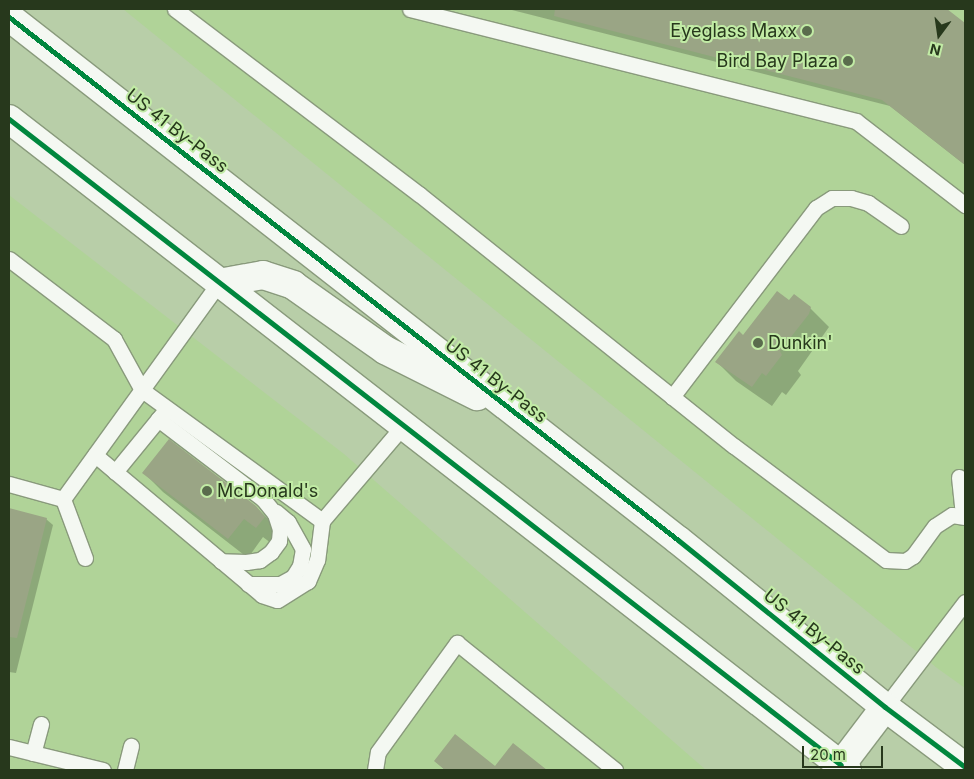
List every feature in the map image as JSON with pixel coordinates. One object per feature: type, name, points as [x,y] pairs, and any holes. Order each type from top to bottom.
[{"type":"main road","name":"US 41 By-Pass","points":[[9,17],[513,411],[885,707],[965,767]]},
{"type":"main road","points":[[9,119],[402,427],[844,768],[885,707]]},
{"type":"main road","points":[[219,283],[263,276],[293,285],[414,368],[513,411]]},
{"type":"lane","points":[[410,9],[856,122],[965,205]]},
{"type":"lane","points":[[178,10],[419,194],[672,397],[886,560],[905,560],[913,556],[935,526],[952,515],[964,516],[959,477]]},
{"type":"lane","points":[[672,397],[816,208],[832,198],[851,198],[868,203],[901,226]]},
{"type":"lane","points":[[9,259],[114,339],[142,390],[163,414],[288,522],[303,549],[300,566],[293,578],[280,584],[248,584]]},
{"type":"lane","points":[[63,499],[219,283]]},
{"type":"lane","points":[[116,472],[163,414]]},
{"type":"lane","points":[[163,414],[322,521]]},
{"type":"lane","points":[[95,455],[248,584],[262,595],[278,600],[301,588],[308,581],[317,560],[322,521],[402,427]]},
{"type":"lane","points":[[9,484],[63,499]]},
{"type":"lane","points":[[63,499],[85,558]]},
{"type":"lane","points":[[221,561],[241,563],[260,560],[271,552],[278,540],[280,529],[275,514],[263,500]]},
{"type":"lane","points":[[885,707],[965,602]]},
{"type":"lane","points":[[375,770],[378,752],[457,643],[615,770]]},
{"type":"lane","points":[[33,753],[40,724]]},
{"type":"lane","points":[[125,770],[131,746]]},
{"type":"lane","points":[[9,747],[103,770]]},
{"type":"shaded area","points":[[123,9],[965,9],[965,688],[937,668]]},
{"type":"shaded area","points":[[9,195],[344,454],[706,770],[9,770]]},
{"type":"building","name":"Bird Bay Plaza","points":[[555,9],[947,9],[965,23],[965,165],[882,100],[554,16]]},
{"type":"building","name":"Dunkin'","points":[[777,291],[789,300],[794,294],[811,307],[809,314],[780,351],[782,355],[766,376],[762,373],[752,387],[715,362],[739,331],[743,335]]},
{"type":"building","name":"McDonald's","points":[[169,439],[256,506],[265,517],[256,528],[244,519],[228,539],[142,473]]},
{"type":"building","points":[[9,508],[47,518],[17,638],[9,637]]},
{"type":"building","points":[[455,734],[495,766],[513,743],[547,770],[445,770],[434,761]]},
{"type":"cycle path","points":[[9,17],[678,540],[885,707],[965,767]]},
{"type":"cycle path","points":[[9,119],[841,765]]},
{"type":"place","name":"Eyeglass Maxx","points":[[807,31]]},
{"type":"place","name":"Bird Bay Plaza","points":[[848,61]]},
{"type":"place","name":"Dunkin'","points":[[758,343]]},
{"type":"place","name":"McDonald's","points":[[207,491]]}]
